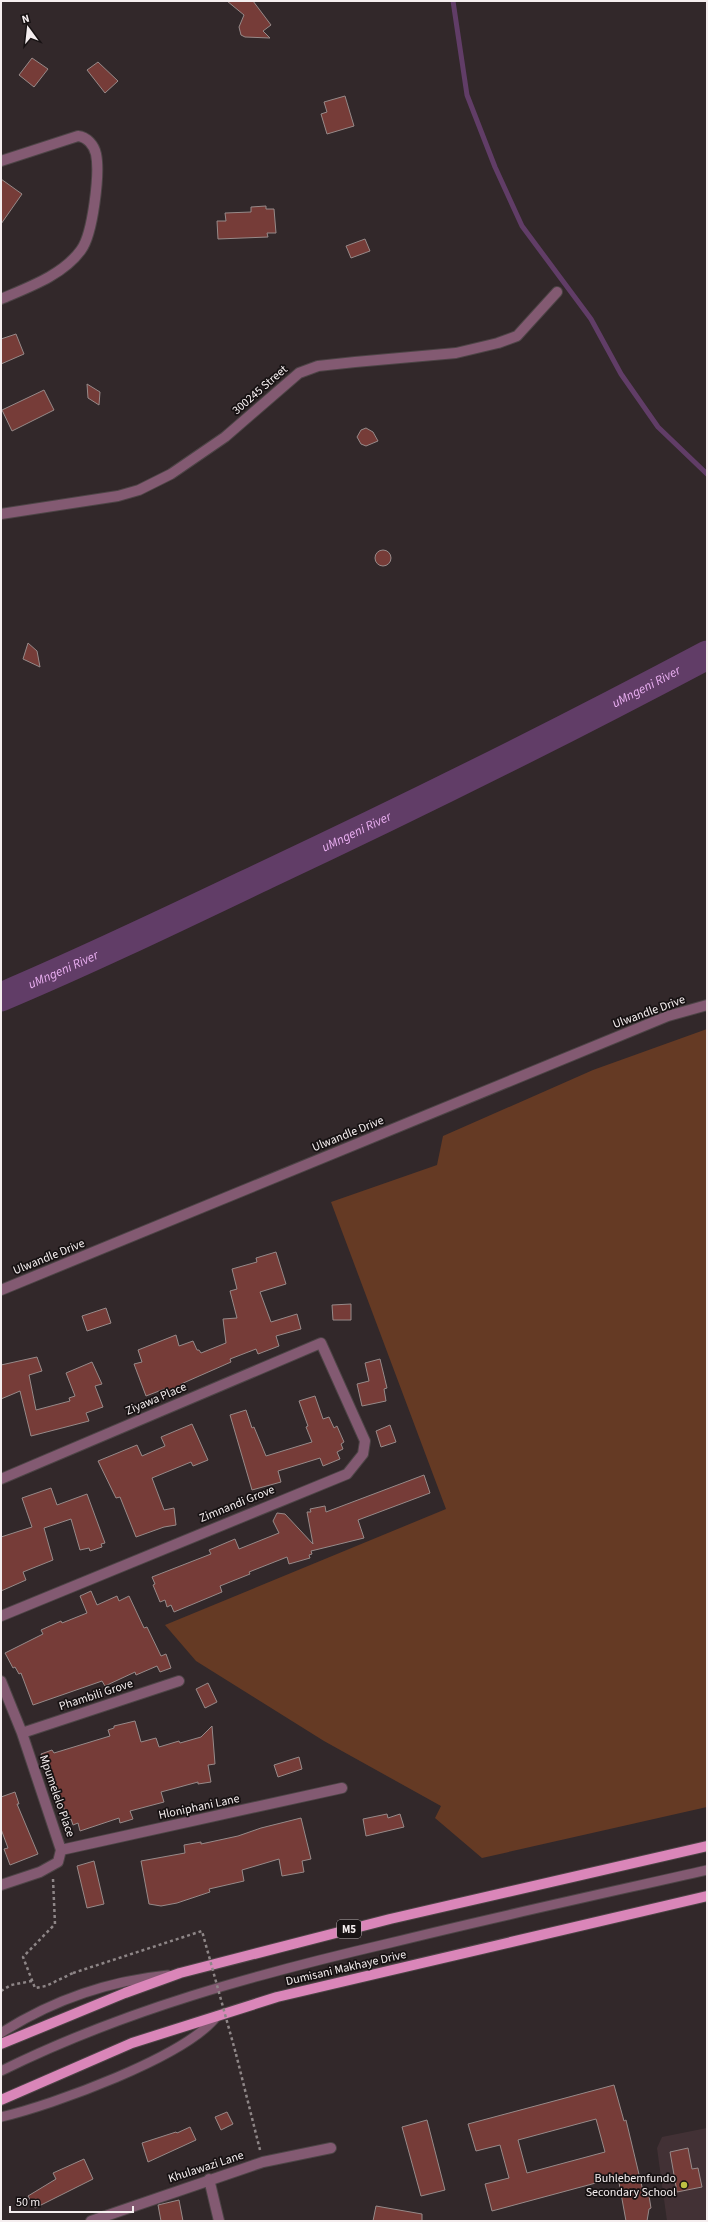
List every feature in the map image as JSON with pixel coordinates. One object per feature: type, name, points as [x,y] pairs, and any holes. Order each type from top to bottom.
[{"type":"main road","name":"M5","points":[[1,2044],[126,1993],[180,1973],[390,1919],[707,1846]]},
{"type":"main road","name":"Dumisani Makhaye Drive","points":[[1,2100],[132,2043],[277,1997],[707,1896]]},
{"type":"street","points":[[1,161],[78,136],[92,144],[96,154],[97,166],[94,208],[82,248],[68,263],[51,275],[1,299]]},
{"type":"street","name":"300245 Street","points":[[1,514],[118,496],[139,490],[171,474],[225,437],[299,372],[318,366],[456,353],[498,343],[518,336],[557,292]]},
{"type":"street","name":"Ulwandle Drive","points":[[1,1290],[668,1016],[707,1005]]},
{"type":"street","name":"Ziyawa Place","points":[[1,1479],[321,1343]]},
{"type":"street","name":"Zimnandi Grove","points":[[1,1616],[347,1474],[363,1454],[365,1441],[321,1343]]},
{"type":"street","name":"Mpumelelo Place","points":[[1,1681],[22,1733],[61,1850],[58,1862],[53,1865]]},
{"type":"street","name":"Phambili Grove","points":[[22,1733],[179,1681]]},
{"type":"street","name":"Hloniphani Lane","points":[[61,1850],[342,1788]]},
{"type":"street","points":[[1,1885],[40,1872],[53,1865]]},
{"type":"street","name":"Khulawazi Lane","points":[[91,2221],[209,2179],[263,2162],[331,2148]]},
{"type":"street","points":[[209,2179],[219,2221]]},
{"type":"lane","points":[[1,2071],[91,2032],[175,2001],[253,1977],[430,1933],[707,1870]]},
{"type":"lane","points":[[1,2033],[34,2013],[97,1989],[131,1981],[180,1973]]},
{"type":"lane","points":[[1,2118],[44,2104],[119,2076],[192,2038],[208,2027],[216,2016]]},
{"type":"path","points":[[53,1865],[55,1924],[23,1956],[35,1988],[46,1986],[73,1973],[202,1932],[236,2054],[263,2162]]},
{"type":"path","points":[[1,1991],[11,1985],[32,1981]]},
{"type":"shaded area","points":[[707,1029],[707,1807],[482,1858],[435,1818],[441,1806],[324,1741],[196,1661],[165,1625],[446,1509],[331,1202],[437,1165],[443,1136],[593,1070]]},
{"type":"shaded area","name":"Buhlebemfundo Secondary School","points":[[707,2128],[707,2221],[667,2221],[657,2148],[662,2137]]},
{"type":"building","points":[[227,1],[253,1],[271,25],[263,31],[270,38],[245,37],[241,35],[239,27],[244,15]]},
{"type":"building","points":[[32,58],[48,69],[34,87],[19,75]]},
{"type":"building","points":[[98,62],[118,81],[105,93],[87,70]]},
{"type":"building","points":[[345,96],[354,126],[327,134],[321,114],[327,112],[324,102]]},
{"type":"building","points":[[1,179],[22,194],[1,224]]},
{"type":"building","points":[[266,206],[266,209],[274,209],[276,233],[267,233],[268,237],[218,239],[217,221],[226,221],[225,213],[251,212],[251,207]]},
{"type":"building","points":[[365,239],[370,251],[351,258],[346,246]]},
{"type":"building","points":[[16,334],[24,354],[1,364],[1,339]]},
{"type":"building","points":[[87,384],[100,392],[99,405],[88,398]]},
{"type":"building","points":[[44,390],[54,410],[12,431],[2,410]]},
{"type":"building","points":[[366,428],[373,432],[378,441],[366,446],[361,444],[357,437],[361,430]]},
{"type":"building","points":[[383,550],[390,555],[391,558],[386,565],[383,566],[376,561],[375,558],[380,551]]},
{"type":"building","points":[[28,643],[37,651],[40,667],[23,659]]},
{"type":"building","points":[[276,1252],[286,1284],[260,1292],[271,1322],[297,1314],[301,1329],[276,1336],[279,1346],[258,1354],[256,1349],[230,1359],[231,1362],[181,1384],[183,1390],[170,1395],[167,1388],[146,1396],[134,1364],[142,1362],[138,1350],[176,1335],[179,1346],[193,1341],[197,1350],[201,1353],[226,1343],[223,1319],[237,1318],[230,1291],[237,1289],[232,1269],[257,1262],[256,1258]]},
{"type":"building","points":[[351,1304],[351,1320],[333,1320],[332,1305]]},
{"type":"building","points":[[106,1308],[111,1323],[87,1331],[82,1316]]},
{"type":"building","points":[[37,1357],[42,1371],[29,1375],[36,1410],[70,1401],[69,1398],[75,1396],[66,1373],[92,1362],[102,1384],[95,1386],[103,1407],[86,1413],[89,1421],[31,1436],[20,1391],[1,1399],[1,1365]]},
{"type":"building","points":[[380,1359],[387,1388],[384,1389],[386,1401],[362,1406],[357,1384],[369,1381],[365,1363]]},
{"type":"building","points":[[315,1396],[323,1419],[329,1417],[334,1428],[337,1426],[344,1442],[341,1444],[343,1449],[337,1452],[340,1459],[323,1466],[320,1458],[278,1471],[281,1482],[252,1490],[230,1415],[246,1410],[252,1428],[254,1427],[266,1456],[312,1442],[299,1401]]},
{"type":"building","points":[[192,1424],[208,1460],[193,1466],[191,1462],[152,1478],[164,1510],[174,1508],[176,1525],[164,1527],[136,1537],[120,1497],[116,1498],[98,1461],[137,1445],[142,1456],[165,1446],[161,1437]]},
{"type":"building","points":[[390,1425],[396,1442],[381,1447],[376,1431]]},
{"type":"building","points":[[424,1475],[430,1493],[358,1520],[364,1538],[311,1551],[312,1554],[309,1555],[310,1558],[289,1564],[287,1557],[249,1572],[250,1574],[220,1586],[222,1592],[174,1612],[171,1605],[167,1607],[165,1600],[160,1602],[153,1585],[155,1584],[152,1577],[211,1554],[209,1550],[235,1539],[239,1549],[279,1533],[273,1521],[277,1513],[285,1514],[313,1544],[307,1512],[311,1512],[310,1509],[325,1506],[326,1512]]},
{"type":"building","points":[[51,1488],[57,1505],[87,1494],[105,1543],[101,1544],[102,1547],[90,1551],[89,1548],[80,1550],[71,1519],[44,1528],[53,1560],[23,1572],[26,1580],[1,1591],[1,1537],[32,1527],[22,1498]]},
{"type":"building","points":[[91,1591],[97,1605],[117,1596],[119,1601],[129,1596],[144,1628],[147,1627],[161,1656],[166,1654],[171,1668],[160,1672],[157,1666],[136,1675],[135,1672],[105,1686],[102,1681],[33,1705],[21,1673],[19,1674],[15,1667],[13,1668],[5,1653],[43,1634],[41,1630],[61,1621],[62,1623],[87,1613],[80,1596]]},
{"type":"building","points":[[208,1683],[217,1702],[205,1708],[196,1689]]},
{"type":"building","points":[[135,1721],[141,1742],[156,1738],[159,1747],[179,1741],[180,1743],[201,1737],[212,1726],[215,1764],[208,1765],[211,1782],[198,1784],[198,1782],[161,1792],[164,1802],[130,1811],[133,1819],[120,1823],[119,1818],[80,1831],[78,1823],[73,1825],[71,1819],[68,1820],[53,1778],[50,1779],[41,1754],[52,1750],[54,1753],[110,1736],[108,1730],[114,1728],[114,1726]]},
{"type":"building","points":[[299,1757],[302,1769],[278,1777],[274,1765]]},
{"type":"building","points":[[15,1792],[19,1804],[17,1804],[38,1854],[10,1865],[4,1849],[8,1848],[1,1829],[1,1797]]},
{"type":"building","points":[[387,1814],[388,1818],[400,1814],[404,1827],[366,1836],[363,1819]]},
{"type":"building","points":[[301,1818],[311,1859],[302,1861],[304,1872],[282,1876],[279,1859],[242,1870],[244,1881],[209,1889],[210,1892],[177,1903],[161,1906],[149,1904],[141,1861],[185,1853],[184,1845],[201,1842],[201,1844],[238,1836],[261,1828]]},
{"type":"building","points":[[94,1861],[104,1904],[87,1908],[77,1866]]},
{"type":"building","points":[[614,2085],[624,2121],[626,2120],[643,2191],[648,2190],[651,2208],[649,2209],[647,2221],[626,2221],[618,2177],[492,2211],[485,2184],[509,2178],[500,2145],[476,2151],[468,2124]],"holes":[[[596,2119],[605,2152],[527,2173],[518,2140]]]},
{"type":"building","points":[[227,2112],[233,2124],[221,2130],[215,2117]]},
{"type":"building","points":[[427,2120],[445,2190],[421,2196],[402,2127]]},
{"type":"building","points":[[190,2127],[196,2140],[148,2162],[142,2143],[176,2132],[177,2133]]},
{"type":"building","points":[[688,2148],[692,2169],[698,2168],[702,2187],[677,2192],[670,2152]]},
{"type":"building","points":[[84,2159],[93,2179],[35,2208],[28,2196],[56,2179],[53,2173]]},
{"type":"building","points":[[179,2200],[183,2221],[161,2221],[158,2205]]},
{"type":"building","points":[[376,2206],[422,2214],[422,2221],[373,2221]]},
{"type":"waterway","points":[[453,1],[467,95],[495,167],[522,226],[591,319],[621,374],[658,427],[707,474]]},
{"type":"waterway","name":"uMngeni River","points":[[1,997],[134,938],[377,822],[488,768],[707,655]]},
{"type":"place","name":"Buhlebemfundo Secondary School","points":[[684,2185]]}]
